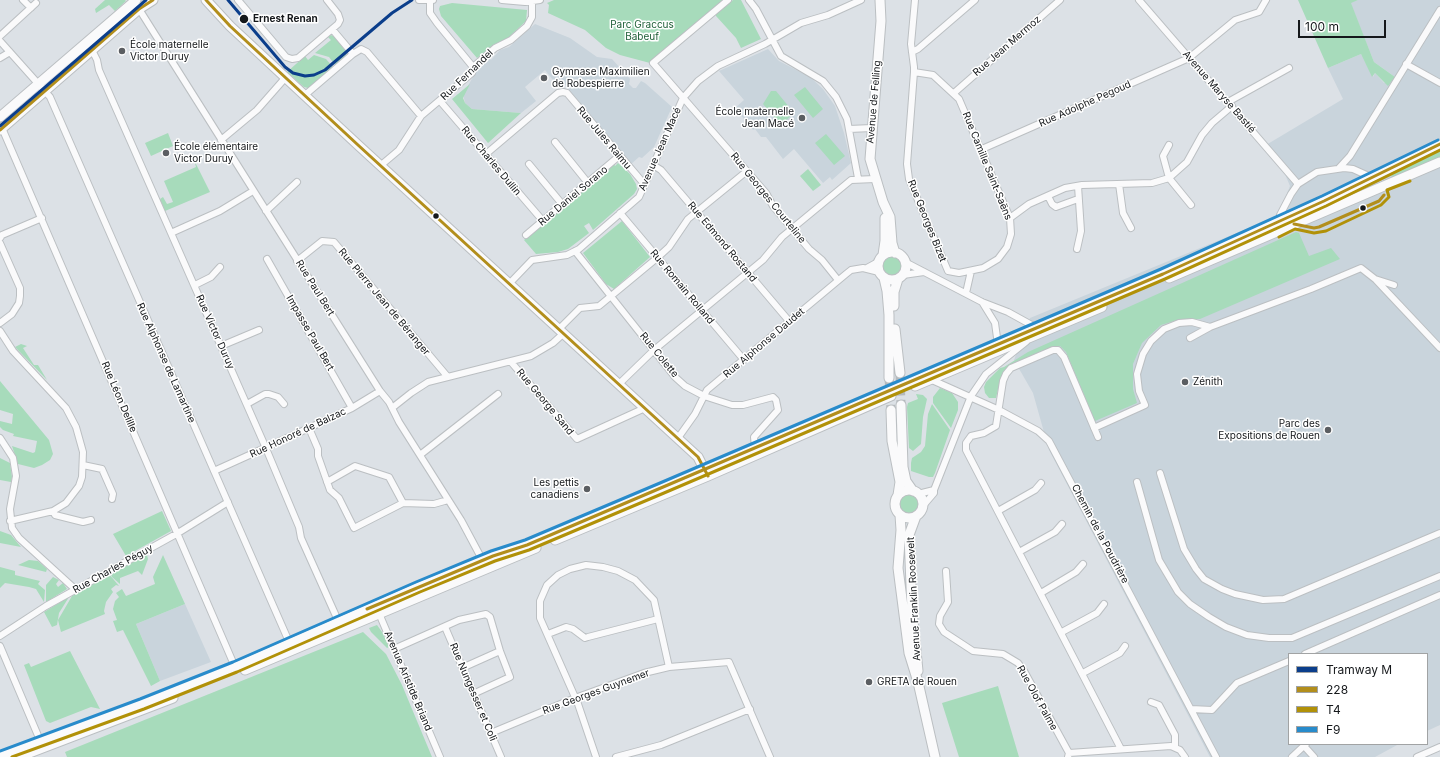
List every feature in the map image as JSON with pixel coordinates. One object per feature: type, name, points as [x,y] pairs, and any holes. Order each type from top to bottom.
[{"type":"main road","points":[[0,117],[38,84],[138,5],[152,0]]},
{"type":"main road","points":[[206,0],[230,26],[380,166],[698,456],[706,473]]},
{"type":"main road","points":[[875,0],[880,0]]},
{"type":"main road","name":"Avenue de Felling","points":[[880,0],[881,21],[870,159],[873,179],[890,217],[892,243],[895,253]]},
{"type":"main road","points":[[1,129],[92,50],[138,5]]},
{"type":"main road","points":[[1285,224],[1440,144]]},
{"type":"main road","points":[[18,757],[42,744],[377,609],[527,545],[932,380],[1036,332],[1285,224],[1440,162]]},
{"type":"main road","name":"Avenue de Felling","points":[[880,258],[885,237],[883,202]]},
{"type":"main road","points":[[889,378],[888,295],[881,275],[880,258],[890,252],[900,255],[905,262],[906,268],[901,277],[894,302],[900,373]]},
{"type":"main road","points":[[881,275],[891,281],[901,277]]},
{"type":"main road","points":[[706,473],[755,447],[998,345],[1036,332]]},
{"type":"main road","points":[[891,410],[892,441],[900,482],[895,505],[900,515],[907,518],[916,516],[922,507],[922,502],[906,481],[903,467],[901,405]]},
{"type":"main road","points":[[898,495],[904,491],[916,493]]},
{"type":"main road","name":"Avenue Franklin Roosevelt","points":[[900,515],[901,530],[898,568],[901,602],[909,653],[918,682],[935,757]]},
{"type":"main road","name":"Avenue Franklin Roosevelt","points":[[916,516],[909,535],[912,610],[918,682]]},
{"type":"main road","points":[[0,756],[42,744],[145,710],[377,609]]},
{"type":"street","points":[[23,0],[31,8]]},
{"type":"street","points":[[238,0],[286,56],[292,59],[298,58],[332,29],[340,20],[338,14],[327,0]]},
{"type":"street","points":[[419,0],[432,1],[430,13],[473,67]]},
{"type":"street","points":[[502,0],[532,2],[540,0]]},
{"type":"street","name":"Rue Georges Courteline","points":[[728,0],[653,63],[747,171],[792,228],[838,280]]},
{"type":"street","points":[[749,0],[756,9],[780,56],[813,73],[832,90],[844,112],[849,129],[858,178]]},
{"type":"street","name":"Avenue Jean Macé","points":[[509,284],[532,260],[567,255],[575,251],[639,197],[683,98],[692,87],[718,66],[771,40],[801,23],[828,16],[861,0]]},
{"type":"street","name":"Rue Georges Bizet","points":[[915,0],[912,52],[914,72],[907,158],[908,173],[945,265],[951,272]]},
{"type":"street","points":[[912,52],[918,50],[975,0]]},
{"type":"street","name":"Rue Jean Mermoz","points":[[954,93],[1060,0]]},
{"type":"street","name":"Avenue Maryse Bastié","points":[[1139,0],[1298,184]]},
{"type":"street","name":"Rue Adolphe Pegoud","points":[[982,149],[1189,58],[1235,20],[1259,12],[1266,0]]},
{"type":"street","name":"Rue Fernandel","points":[[380,166],[399,150],[422,116],[472,73],[473,67],[495,48],[511,40],[527,26],[532,17],[532,2]]},
{"type":"street","points":[[0,36],[36,3]]},
{"type":"street","name":"Rue Paul Bert","points":[[138,5],[146,21],[253,191],[392,408],[485,564]]},
{"type":"street","points":[[1339,168],[1350,156],[1440,10]]},
{"type":"street","points":[[332,29],[353,54]]},
{"type":"street","name":"Rue Alphonse de Lamartine","points":[[0,41],[50,97],[290,644]]},
{"type":"street","points":[[305,95],[353,54],[361,49],[367,52],[422,116]]},
{"type":"street","name":"Rue Victor Duruy","points":[[92,50],[97,60],[99,70],[172,232],[266,448],[336,616]]},
{"type":"street","points":[[0,58],[10,52]]},
{"type":"street","points":[[1406,64],[1440,83]]},
{"type":"street","points":[[1010,218],[1029,204],[1065,188],[1078,186],[1152,183],[1169,178],[1187,162],[1202,136],[1230,104],[1289,68]]},
{"type":"street","name":"Rue Camille Saint-Saëns","points":[[914,72],[933,75],[954,93],[964,109],[982,149],[1010,218],[1011,234],[1007,247],[998,259],[983,268],[959,273],[951,272]]},
{"type":"street","points":[[221,140],[257,110],[286,77]]},
{"type":"street","name":"Rue Jules Raimu","points":[[486,154],[558,93],[563,92],[567,93],[645,186]]},
{"type":"street","name":"Rue Charles Dullin","points":[[440,101],[543,221]]},
{"type":"street","points":[[849,129],[872,128]]},
{"type":"street","name":"Rue Léon Delille","points":[[1,129],[42,218],[235,667]]},
{"type":"street","points":[[555,142],[588,182]]},
{"type":"street","points":[[1169,146],[1163,156],[1169,178],[1191,205]]},
{"type":"street","name":"Rue Daniel Sorano","points":[[526,235],[619,156]]},
{"type":"street","points":[[1350,156],[1353,169]]},
{"type":"street","points":[[528,164],[562,204]]},
{"type":"street","name":"Rue Edmond Rostand","points":[[653,165],[662,170],[789,321]]},
{"type":"street","points":[[1285,224],[1280,215],[1285,204],[1298,184],[1317,172],[1339,168],[1353,169],[1373,178]]},
{"type":"street","points":[[392,408],[420,386],[447,376],[511,362],[540,353],[554,343],[580,308],[599,306],[612,296],[669,247],[688,219],[747,171]]},
{"type":"street","points":[[619,384],[654,350],[763,260],[782,237],[792,228],[851,180],[858,178],[873,179]]},
{"type":"street","points":[[266,211],[297,182]]},
{"type":"street","points":[[1118,184],[1123,213],[1131,228]]},
{"type":"street","points":[[1077,249],[1081,231],[1078,186]]},
{"type":"street","points":[[172,232],[220,211],[253,191]]},
{"type":"street","points":[[1048,196],[1052,204],[1056,207],[1078,199]]},
{"type":"street","name":"Rue Romain Rolland","points":[[620,213],[744,360]]},
{"type":"street","points":[[0,238],[2,235],[42,218]]},
{"type":"street","name":"Rue Pierre Jean de Béranger","points":[[298,261],[322,241],[334,242],[447,376]]},
{"type":"street","points":[[0,243],[20,288],[20,296],[19,303],[12,314],[0,323]]},
{"type":"street","name":"Rue Colette","points":[[575,251],[675,377],[685,386],[704,396],[723,403],[743,405],[773,397],[778,404],[778,410],[754,437],[755,447]]},
{"type":"street","name":"Rue Alphonse Daudet","points":[[678,438],[695,414],[707,390],[851,270],[867,268],[880,258]]},
{"type":"street","name":"Impasse Paul Bert","points":[[267,259],[352,408]]},
{"type":"street","points":[[905,262],[922,269],[924,272],[982,302],[1008,312],[1036,332],[986,374],[971,396],[934,493],[922,507]]},
{"type":"street","points":[[195,285],[211,277],[220,267]]},
{"type":"street","points":[[867,268],[881,275]]},
{"type":"street","points":[[1190,338],[1210,327],[1311,289],[1361,268],[1375,279],[1440,348]]},
{"type":"street","points":[[966,293],[971,270]]},
{"type":"street","points":[[901,277],[924,272]]},
{"type":"street","points":[[1375,279],[1394,285]]},
{"type":"street","points":[[982,302],[995,323],[998,345]]},
{"type":"street","points":[[1094,428],[1144,405],[1139,391],[1137,374],[1143,354],[1151,342],[1164,329],[1179,324],[1192,322],[1210,327]]},
{"type":"street","points":[[221,346],[259,330]]},
{"type":"street","points":[[0,331],[13,351],[56,396],[73,419],[80,440],[83,465],[82,477],[73,496],[66,503],[53,511],[10,521]]},
{"type":"street","points":[[1098,437],[1064,357],[1058,350],[1053,350],[1011,368],[1003,381],[996,426],[984,433],[971,436],[966,443],[966,450],[1062,632],[1121,749]]},
{"type":"street","name":"Rue George Sand","points":[[511,362],[577,439],[645,408]]},
{"type":"street","name":"Chemin de la Poudrière","points":[[932,380],[971,396],[1044,435],[1055,449],[1216,757]]},
{"type":"street","name":"Rue Honoré de Balzac","points":[[214,471],[352,408],[380,391]]},
{"type":"street","points":[[247,404],[265,394],[278,397],[284,404]]},
{"type":"street","points":[[420,455],[498,394]]},
{"type":"street","points":[[309,428],[318,449],[318,456],[330,490],[339,498],[354,528],[403,504],[434,504],[448,500]]},
{"type":"street","points":[[0,438],[13,458],[16,476],[10,509],[10,521],[12,528],[19,538],[76,590]]},
{"type":"street","points":[[83,465],[102,469],[113,494],[112,499]]},
{"type":"street","points":[[327,482],[355,466],[389,477],[403,504]]},
{"type":"street","points":[[1160,473],[1184,549],[1204,579],[1235,594],[1263,600],[1284,599],[1440,533]]},
{"type":"street","points":[[1137,482],[1159,560],[1178,592],[1190,604],[1209,617],[1226,627],[1247,635],[1269,638],[1292,638],[1440,576]]},
{"type":"street","points":[[998,511],[1035,490],[1041,483]]},
{"type":"street","points":[[916,493],[934,490]]},
{"type":"street","name":"Rue Charles Péguy","points":[[0,636],[38,611],[178,533],[228,502]]},
{"type":"street","points":[[53,511],[55,515],[83,522],[92,520]]},
{"type":"street","points":[[1020,552],[1055,532],[1062,524]]},
{"type":"street","points":[[1041,593],[1076,572],[1083,564]]},
{"type":"street","points":[[596,757],[575,698],[540,618],[540,602],[547,585],[558,575],[570,568],[586,565],[618,571],[635,580],[654,600],[668,667]]},
{"type":"street","name":"Rue Olof Palme","points":[[946,571],[948,602],[940,616],[939,624],[944,632],[973,651],[1003,654],[1018,663],[1024,670],[1068,755]]},
{"type":"street","points":[[1307,653],[1440,595]]},
{"type":"street","points":[[1062,632],[1097,613],[1104,604]]},
{"type":"street","name":"Avenue Aristide Briand","points":[[377,609],[440,757]]},
{"type":"street","points":[[394,649],[459,620],[486,614],[490,617],[500,651],[510,677],[473,694]]},
{"type":"street","points":[[548,634],[566,627],[573,629],[585,638],[658,619]]},
{"type":"street","name":"Rue Nungesser et Coli","points":[[446,627],[462,668],[501,757]]},
{"type":"street","points":[[0,646],[42,744]]},
{"type":"street","points":[[1083,673],[1120,653],[1126,646]]},
{"type":"street","points":[[462,668],[500,651]]},
{"type":"street","points":[[1191,709],[1212,710],[1237,683],[1288,661]]},
{"type":"street","name":"Rue Georges Guynemer","points":[[491,733],[575,698],[644,672],[668,667],[729,662],[750,709]]},
{"type":"street","points":[[1151,702],[1158,705],[1174,733],[1175,747]]},
{"type":"street","points":[[616,757],[667,743],[750,709],[770,757]]},
{"type":"street","points":[[1292,757],[1305,745],[1314,757]]},
{"type":"street","points":[[1068,755],[1121,749],[1175,747],[1180,750],[1185,757]]},
{"type":"street","points":[[1417,757],[1440,747]]},
{"type":"shaded area","points":[[1358,0],[1440,0],[1440,725],[1428,731],[1428,653],[1288,653],[1288,745],[1397,745],[1375,757],[1210,757],[1049,450],[1033,393],[1014,360],[1030,318],[1278,216],[1290,186],[1279,160],[1266,145],[1343,99],[1328,68],[1361,54],[1373,77],[1375,73],[1384,83],[1395,77],[1374,62],[1350,2]]},
{"type":"shaded area","points":[[535,24],[570,38],[597,57],[612,59],[630,79],[629,84],[633,88],[636,88],[641,81],[672,107],[654,147],[642,158],[639,157],[630,165],[563,82],[558,86],[545,70],[525,87],[536,101],[521,113],[472,109],[465,103],[463,94],[479,67],[489,58],[491,60],[500,50],[509,47]]},
{"type":"shaded area","points":[[768,49],[779,61],[810,77],[823,89],[835,106],[844,133],[851,163],[832,180],[830,177],[823,183],[794,149],[783,159],[766,137],[761,137],[755,129],[753,130],[735,108],[744,100],[719,71]]},
{"type":"shaded area","points":[[185,604],[211,662],[160,681],[136,624]]},
{"type":"green space","points":[[105,0],[126,1],[115,11],[109,5],[96,13],[95,9]]},
{"type":"green space","name":"Parc Graccus Babeuf","points":[[554,0],[724,0],[650,63],[620,55],[606,48],[585,30],[548,13],[549,5],[547,3]]},
{"type":"green space","points":[[733,0],[741,0],[761,39],[741,48],[736,38],[716,16],[716,14]]},
{"type":"green space","points":[[1298,0],[1358,0],[1351,3],[1374,62],[1395,77],[1388,86],[1375,73],[1372,77],[1361,54],[1328,68]]},
{"type":"green space","points":[[452,3],[527,10],[526,21],[508,38],[493,45],[477,58],[441,16],[439,9],[440,6]]},
{"type":"green space","points":[[331,35],[335,37],[347,53],[345,57],[335,65],[329,57],[315,53],[331,40],[328,37]]},
{"type":"green space","points":[[314,55],[326,59],[333,67],[308,88],[304,87],[287,72],[305,56],[308,60]]},
{"type":"green space","points":[[470,84],[463,98],[465,103],[472,109],[521,113],[488,143],[452,99]]},
{"type":"green space","points":[[805,87],[823,109],[813,118],[794,95]]},
{"type":"green space","points":[[771,91],[776,91],[794,113],[781,125],[763,104]]},
{"type":"green space","points":[[168,133],[173,146],[151,156],[145,143]]},
{"type":"green space","points":[[826,134],[845,156],[834,165],[815,143]]},
{"type":"green space","points":[[1440,147],[1440,159],[1392,179],[1391,173]]},
{"type":"green space","points":[[194,160],[210,192],[165,211],[160,199],[163,197],[167,204],[173,202],[164,181],[196,167]]},
{"type":"green space","points":[[618,163],[630,174],[636,184],[637,189],[634,194],[593,230],[589,223],[584,226],[589,233],[568,249],[558,252],[536,254],[524,240],[614,164],[615,166]]},
{"type":"green space","points":[[808,169],[821,185],[813,191],[800,176]]},
{"type":"green space","points":[[622,221],[650,257],[614,289],[606,284],[583,253]]},
{"type":"green space","points":[[1296,232],[1299,233],[1309,256],[1331,248],[1340,259],[1200,319],[1181,319],[1161,325],[1142,343],[1133,364],[1133,389],[1137,403],[1095,421],[1066,352],[1060,346],[1052,348],[1005,370],[1001,377],[996,398],[989,398],[985,393],[984,387],[986,382],[1000,368],[1028,352]]},
{"type":"green space","points":[[888,256],[896,256],[902,262],[902,270],[896,276],[888,276],[882,270],[882,262]]},
{"type":"green space","points":[[21,344],[27,346],[23,348],[34,365],[38,365],[47,380],[15,347]]},
{"type":"green space","points":[[0,381],[49,440],[53,454],[50,460],[42,465],[34,468],[18,464],[12,446],[33,453],[35,452],[37,441],[13,436],[14,434],[3,430],[0,427],[0,421],[12,424],[13,414],[0,410]]},
{"type":"green space","points":[[940,388],[952,393],[958,402],[958,410],[951,428],[933,403],[933,397]]},
{"type":"green space","points":[[916,394],[923,395],[927,399],[923,417],[921,444],[913,451],[909,448],[907,407],[908,403],[918,399]]},
{"type":"green space","points":[[932,404],[950,430],[935,473],[933,477],[929,477],[911,471],[911,463],[912,458],[921,452],[925,446],[928,414]]},
{"type":"green space","points":[[0,458],[10,463],[12,477],[11,482],[0,480]]},
{"type":"green space","points":[[909,494],[916,497],[919,504],[916,511],[909,514],[902,511],[899,504],[902,497]]},
{"type":"green space","points":[[162,511],[171,531],[126,556],[113,534]]},
{"type":"green space","points":[[0,531],[11,535],[21,547],[0,543]]},
{"type":"green space","points":[[145,554],[147,555],[148,559],[142,575],[138,571],[120,578],[120,584],[112,577],[111,574]]},
{"type":"green space","points":[[163,555],[185,604],[136,624],[160,681],[151,686],[123,630],[117,632],[113,621],[117,620],[113,609],[115,601],[119,597],[116,593],[122,589],[126,596],[155,584],[153,577]]},
{"type":"green space","points":[[29,560],[38,561],[47,569],[46,572],[18,565]]},
{"type":"green space","points":[[0,567],[15,571],[15,575],[40,581],[38,584],[45,590],[44,602],[36,589],[5,583],[0,588]]},
{"type":"green space","points":[[109,574],[119,586],[116,585],[111,589],[113,592],[106,602],[104,611],[105,614],[61,632],[58,620],[72,596]]},
{"type":"green space","points":[[53,577],[59,580],[56,584],[58,587],[63,583],[67,589],[46,602],[46,585]]},
{"type":"green space","points":[[69,597],[59,613],[57,625],[52,627],[44,612]]},
{"type":"green space","points":[[377,625],[389,647],[387,648],[369,628]]},
{"type":"green space","points":[[363,632],[386,654],[402,685],[432,757],[67,757],[65,752]]},
{"type":"green space","points":[[70,651],[100,709],[91,707],[50,723],[46,721],[24,665],[29,663],[31,667]]},
{"type":"green space","points":[[998,686],[1019,757],[959,757],[942,703]]},
{"type":"tunnel","points":[[900,373],[901,405]]},
{"type":"tunnel","points":[[889,378],[891,410]]},
{"type":"tram line","name":"M","points":[[0,126],[146,0]]},
{"type":"tram line","name":"M","points":[[228,0],[285,67],[293,73],[305,76],[314,75],[325,70],[392,13],[412,0]]},
{"type":"transit line","name":"228","points":[[0,130],[139,9],[153,0]]},
{"type":"transit line","name":"228","points":[[206,0],[230,26],[358,145],[698,457],[708,476]]},
{"type":"transit line","name":"F9","points":[[0,751],[140,699],[233,662],[416,582],[491,551],[525,540],[660,483],[1161,269],[1322,196],[1438,140]]},
{"type":"transit line","name":"228","points":[[367,609],[493,556],[527,545],[1163,274],[1324,201],[1440,144]]},
{"type":"transit line","name":"T4","points":[[12,757],[144,709],[237,672],[420,592],[495,561],[529,550],[664,493],[1165,279],[1326,206],[1440,150]]},
{"type":"transit line","name":"T4","points":[[1279,237],[1295,229],[1314,233],[1326,231],[1381,205],[1389,197],[1387,190],[1410,181]]},
{"type":"transit line","name":"228","points":[[1294,224],[1314,228],[1319,227],[1379,201],[1384,195]]},
{"type":"place","name":"Ernest Renan","points":[[244,19]]},
{"type":"place","name":"École maternelle Victor Duruy","points":[[122,51]]},
{"type":"place","name":"Gymnase Maximilien de Robespierre","points":[[544,78]]},
{"type":"place","name":"École maternelle Jean Macé","points":[[802,118]]},
{"type":"place","name":"École élémentaire Victor Duruy","points":[[166,153]]},
{"type":"place","name":"Zénith","points":[[1185,382]]},
{"type":"place","name":"Parc des Expositions de Rouen","points":[[1328,430]]},
{"type":"place","name":"Les pettis canadiens","points":[[587,489]]},
{"type":"place","name":"GRETA de Rouen","points":[[869,682]]}]
